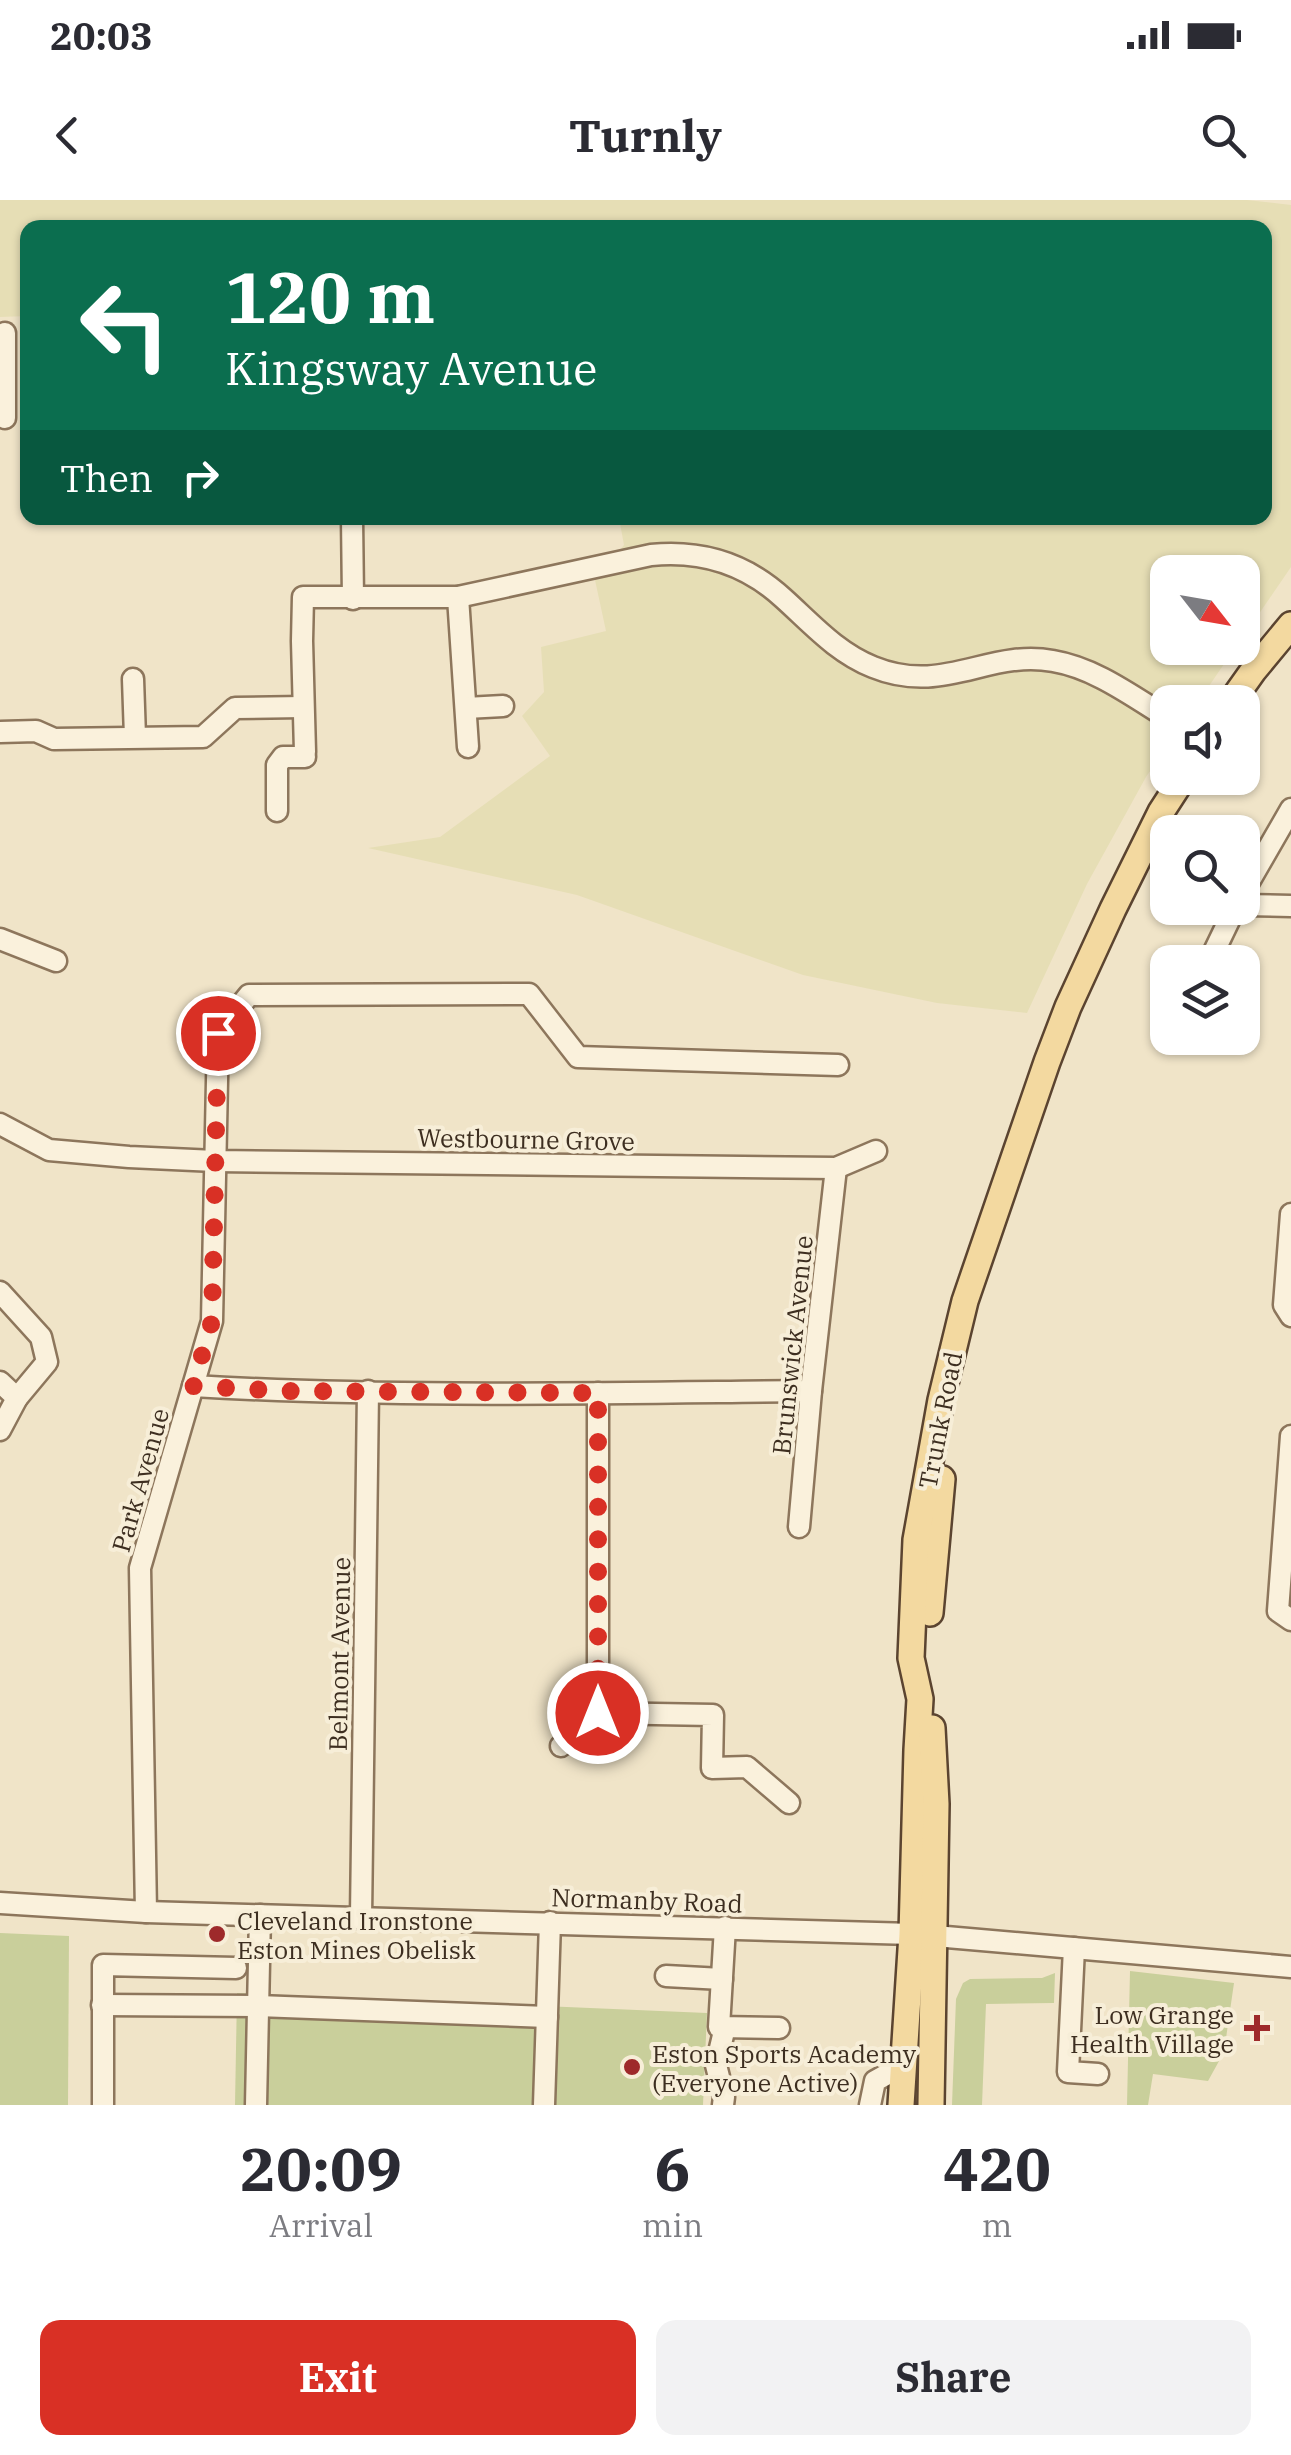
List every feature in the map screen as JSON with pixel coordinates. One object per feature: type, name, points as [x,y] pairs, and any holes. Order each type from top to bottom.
[{"type":"main road","points":[[1244,685],[1291,625]]},
{"type":"main road","name":"Trunk Road","points":[[901,2105],[902,2066],[924,1935],[917,1750],[920,1699],[912,1658],[916,1540],[941,1400],[966,1302],[1068,1007],[1172,795]]},
{"type":"main road","points":[[924,1935],[932,2078],[928,2105]]},
{"type":"street","points":[[5,333],[5,418]]},
{"type":"street","points":[[352,525],[353,599]]},
{"type":"street","points":[[278,811],[277,765],[283,757],[305,755],[304,597],[458,598],[650,555],[701,555],[744,570],[782,596],[834,645],[892,674],[933,678],[1005,662],[1050,660],[1094,674],[1150,707]]},
{"type":"street","points":[[458,598],[468,748]]},
{"type":"street","points":[[133,680],[135,737]]},
{"type":"street","points":[[466,708],[503,706]]},
{"type":"street","points":[[0,732],[36,731],[54,738],[203,737],[235,708],[303,707]]},
{"type":"street","points":[[1260,863],[1291,809]]},
{"type":"street","points":[[1260,905],[1291,906]]},
{"type":"street","points":[[0,938],[56,960]]},
{"type":"street","name":"Park Avenue","points":[[146,1912],[140,1568],[212,1321],[218,1033],[249,996],[528,994],[578,1057],[838,1065]]},
{"type":"street","name":"Westbourne Grove","points":[[0,1124],[50,1150],[216,1161],[836,1168]]},
{"type":"street","points":[[836,1168],[876,1150]]},
{"type":"street","name":"Brunswick Avenue","points":[[800,1528],[836,1168]]},
{"type":"street","points":[[1291,1214],[1284,1306],[1291,1316]]},
{"type":"street","points":[[0,1292],[41,1337],[47,1362],[17,1398],[0,1430]]},
{"type":"street","points":[[0,1382],[17,1398]]},
{"type":"street","points":[[193,1386],[368,1392],[811,1391]]},
{"type":"street","name":"Belmont Avenue","points":[[360,1917],[368,1392]]},
{"type":"street","points":[[598,1393],[598,1713]]},
{"type":"street","points":[[1291,1436],[1278,1611],[1291,1620]]},
{"type":"street","points":[[561,1746],[598,1713],[713,1715],[712,1768],[747,1767],[789,1804]]},
{"type":"street","name":"Normanby Road","points":[[0,1903],[146,1912],[924,1935],[1291,1966]]},
{"type":"street","points":[[256,2105],[260,1914]]},
{"type":"street","points":[[544,2105],[550,1922]]},
{"type":"street","points":[[725,1927],[718,2027],[779,2028]]},
{"type":"street","points":[[1074,1948],[1068,2072],[1098,2074]]},
{"type":"street","points":[[103,2105],[103,1965],[236,1968]]},
{"type":"street","points":[[666,1976],[722,1979]]},
{"type":"street","points":[[102,2005],[258,2006],[547,2017]]},
{"type":"street","points":[[723,2105],[716,2065],[724,2028]]},
{"type":"street","points":[[870,2105],[875,2080],[902,2066]]},
{"type":"shaded area","points":[[0,200],[1247,200],[1291,205],[1291,567],[1260,612],[1260,555],[1150,555],[1150,665],[1223,665],[1210,685],[1150,685],[1150,771],[1087,884],[1027,1013],[937,1003],[803,975],[577,895],[368,848],[440,837],[550,756],[522,716],[544,692],[541,647],[606,631],[595,580],[624,545],[620,525],[1272,525],[1272,220],[20,220],[20,316],[0,317]]},
{"type":"green space","points":[[0,1933],[69,1936],[68,2105],[0,2105]]},
{"type":"green space","points":[[1130,1971],[1234,1983],[1224,2052],[1208,2081],[1153,2074],[1148,2105],[1127,2105]]},
{"type":"green space","points":[[1055,1973],[1054,2003],[986,2004],[982,2105],[952,2105],[956,1999],[963,1983],[970,1979],[1042,1978]]},
{"type":"green space","points":[[237,1993],[707,2013],[703,2105],[235,2105]]},
{"type":"place","name":"Cleveland Ironstone Eston Mines Obelisk","points":[[217,1934]]},
{"type":"place","name":"Low Grange Health Village","points":[[1257,2028]]},
{"type":"place","name":"Eston Sports Academy (Everyone Active)","points":[[632,2067]]},
{"type":"route","points":[[218,1033],[212,1321],[193,1386],[284,1391],[598,1393],[598,1713]]}]
